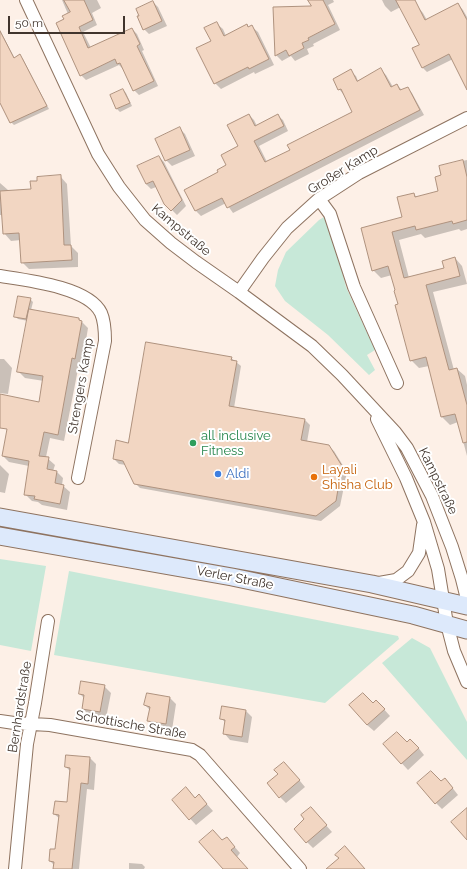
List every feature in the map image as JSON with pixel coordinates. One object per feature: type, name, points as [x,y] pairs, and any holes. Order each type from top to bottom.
[{"type":"main road","name":"Verler Straße","points":[[0,516],[372,584],[467,606]]},
{"type":"main road","name":"Verler Straße","points":[[0,536],[232,577],[413,614],[467,630]]},
{"type":"street","name":"Kampstraße","points":[[26,0],[98,154],[119,187],[145,220],[171,243],[196,262],[312,346],[342,375],[395,432],[407,448],[432,496],[452,547],[467,599]]},
{"type":"street","name":"Großer Kamp","points":[[239,292],[287,228],[319,199],[359,174],[467,118]]},
{"type":"street","points":[[319,199],[330,214],[354,287],[396,383]]},
{"type":"street","name":"Strengers Kamp","points":[[0,276],[71,290],[86,297],[100,312],[104,324],[106,341],[78,478]]},
{"type":"street","name":"Kampstraße","points":[[372,408],[406,478],[424,522],[438,569],[447,624],[457,661],[467,682]]},
{"type":"street","points":[[372,584],[396,580],[408,571],[419,553],[424,522]]},
{"type":"street","name":"Bernhardstraße","points":[[15,869],[27,744],[48,621]]},
{"type":"street","name":"Schottische Straße","points":[[0,721],[50,725],[192,750],[200,755],[300,869]]},
{"type":"green space","points":[[324,217],[331,228],[346,287],[375,350],[367,355],[375,370],[369,375],[328,335],[285,301],[275,286],[278,270],[286,252]]},
{"type":"green space","points":[[0,559],[46,566],[31,651],[0,645]]},
{"type":"green space","points":[[69,571],[398,636],[399,639],[325,703],[54,655]]},
{"type":"green space","points":[[412,638],[430,648],[467,722],[467,760],[382,663]]},
{"type":"building","points":[[64,0],[84,0],[93,20],[79,27],[88,48],[132,28],[140,44],[137,46],[154,81],[133,91],[120,63],[117,64],[115,59],[80,76],[56,23],[64,19],[62,16],[70,12]]},
{"type":"building","points":[[308,0],[323,0],[335,24],[308,38],[309,40],[302,43],[304,48],[289,56],[286,50],[275,56],[273,7],[311,6]]},
{"type":"building","points":[[396,0],[415,0],[425,20],[458,3],[467,20],[467,90],[449,54],[422,68],[412,48],[419,45]]},
{"type":"building","points":[[153,1],[162,21],[143,30],[137,16],[139,16],[136,9]]},
{"type":"building","points":[[217,22],[224,36],[247,24],[248,27],[252,25],[269,59],[249,69],[248,67],[214,84],[196,48],[211,41],[204,28]]},
{"type":"building","points":[[0,31],[14,58],[20,54],[47,106],[10,123],[0,103]]},
{"type":"building","points":[[381,68],[391,87],[397,84],[400,90],[408,87],[420,110],[227,208],[222,198],[195,211],[184,190],[218,172],[217,170],[226,165],[221,155],[238,146],[227,125],[249,114],[255,126],[278,114],[284,126],[254,141],[265,162],[290,150],[287,145],[352,112],[341,89],[338,90],[333,79],[351,69],[357,81]]},
{"type":"building","points":[[123,89],[130,103],[116,109],[110,95]]},
{"type":"building","points":[[180,127],[190,150],[165,161],[155,139]]},
{"type":"building","points":[[159,156],[182,200],[171,211],[164,204],[153,181],[146,184],[137,166]]},
{"type":"building","points":[[463,160],[467,177],[467,220],[453,224],[452,221],[416,230],[415,226],[392,232],[404,278],[444,268],[442,261],[455,257],[460,276],[426,285],[449,370],[457,368],[467,405],[467,442],[463,443],[455,414],[441,417],[426,357],[410,361],[395,305],[398,304],[388,266],[372,271],[361,228],[402,217],[397,197],[414,193],[415,197],[438,191],[435,177],[441,175],[439,166]]},
{"type":"building","points":[[61,175],[64,245],[71,245],[72,260],[21,263],[19,233],[3,234],[0,191],[31,189],[30,181],[37,181],[37,177]]},
{"type":"building","points":[[18,296],[31,298],[26,319],[14,317]]},
{"type":"building","points":[[29,309],[79,318],[79,320],[82,321],[75,359],[72,358],[58,435],[44,432],[39,456],[49,457],[47,469],[57,471],[55,483],[64,485],[60,504],[34,499],[35,496],[24,495],[29,461],[2,456],[7,429],[0,428],[0,394],[39,402],[43,376],[17,372]]},
{"type":"building","points":[[146,342],[232,357],[231,360],[237,361],[229,406],[305,419],[301,440],[329,445],[342,466],[336,501],[316,516],[134,484],[123,461],[113,459],[116,440],[128,443]]},
{"type":"building","points":[[81,681],[105,685],[100,712],[82,709],[84,695],[79,694]]},
{"type":"building","points":[[147,693],[170,697],[166,724],[147,721],[150,707],[144,705]]},
{"type":"building","points":[[363,693],[373,703],[376,700],[385,709],[367,725],[349,705]]},
{"type":"building","points":[[222,706],[246,710],[242,737],[223,734],[225,720],[220,719]]},
{"type":"building","points":[[397,732],[407,742],[410,739],[419,748],[401,764],[383,744]]},
{"type":"building","points":[[66,755],[90,757],[88,784],[81,783],[72,869],[53,869],[54,862],[49,861],[50,849],[55,849],[59,815],[53,814],[55,801],[67,802],[70,768],[65,767]]},
{"type":"building","points":[[284,762],[300,780],[279,798],[267,783],[278,774],[274,770]]},
{"type":"building","points":[[431,771],[441,781],[445,778],[453,788],[435,804],[417,783]]},
{"type":"building","points":[[186,787],[195,798],[199,794],[207,804],[189,820],[172,800]]},
{"type":"building","points":[[311,807],[327,825],[306,843],[294,829],[304,819],[301,815]]},
{"type":"building","points":[[467,808],[467,840],[451,822]]},
{"type":"building","points":[[213,830],[222,840],[227,837],[235,847],[231,850],[248,869],[223,869],[199,842]]},
{"type":"building","points":[[345,846],[365,869],[326,869],[339,858],[335,855]]},
{"type":"place","name":"all inclusive Fitness","points":[[193,443]]},
{"type":"place","name":"Aldi","points":[[218,474]]},
{"type":"place","name":"Layali Shisha Club","points":[[314,477]]}]
